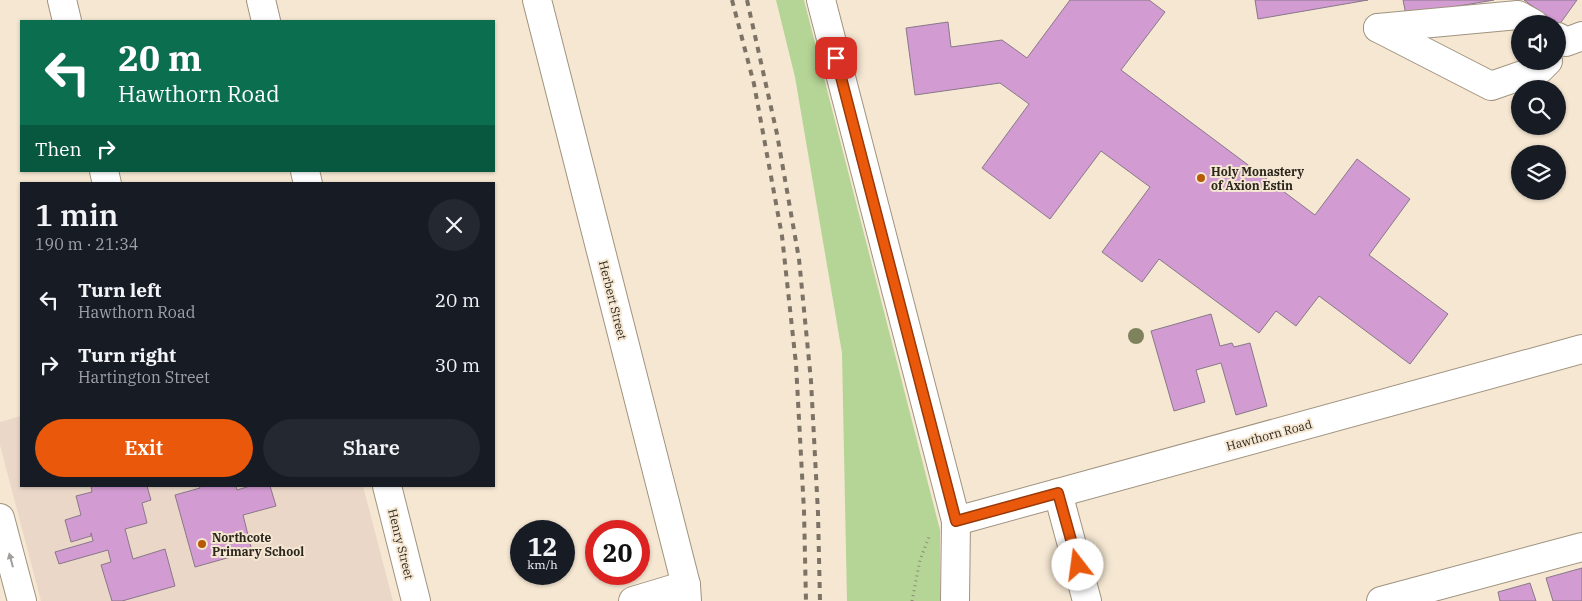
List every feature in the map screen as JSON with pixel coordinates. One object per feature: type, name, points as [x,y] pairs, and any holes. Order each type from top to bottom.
[{"type":"street","points":[[62,0],[67,20]]},
{"type":"street","points":[[261,0],[266,20]]},
{"type":"street","name":"Herbert Street","points":[[537,0],[687,593]]},
{"type":"street","points":[[821,0],[956,521],[955,601]]},
{"type":"street","points":[[1511,16],[1378,28],[1491,86],[1537,70]]},
{"type":"street","name":"Hawthorn Road","points":[[956,521],[1582,349]]},
{"type":"street","name":"Henry Street","points":[[387,487],[416,601]]},
{"type":"street","points":[[1058,493],[1087,601]]},
{"type":"street","points":[[0,518],[22,601]]},
{"type":"street","points":[[1381,601],[1582,547]]},
{"type":"street","points":[[633,601],[687,593]]},
{"type":"path","points":[[912,601],[920,560],[932,530],[956,521]]},
{"type":"shaded area","name":"Northcote Primary School","points":[[20,416],[20,487],[363,487],[393,601],[41,601],[0,445],[0,422]]},
{"type":"green space","points":[[776,0],[804,0],[940,530],[940,601],[847,601],[842,353],[795,77]]},
{"type":"building","name":"Holy Monastery of Axion Estin","points":[[1070,0],[1149,0],[1165,12],[1121,70],[1315,215],[1357,159],[1410,199],[1369,255],[1448,314],[1410,364],[1319,296],[1296,326],[1276,311],[1259,333],[1159,259],[1142,282],[1102,252],[1150,187],[1101,151],[1050,219],[982,168],[1029,104],[1000,83],[915,95],[906,28],[948,22],[951,47],[1002,40],[1027,58]]},
{"type":"building","points":[[1255,0],[1368,0],[1258,19]]},
{"type":"building","points":[[1403,0],[1494,0],[1406,15]]},
{"type":"building","points":[[1524,0],[1577,0],[1566,15],[1545,15]]},
{"type":"building","points":[[1211,314],[1220,346],[1232,343],[1234,347],[1250,343],[1267,406],[1236,415],[1221,363],[1196,370],[1205,402],[1174,411],[1151,331]]},
{"type":"building","points":[[91,487],[147,487],[151,500],[142,503],[147,523],[125,529],[133,559],[165,549],[175,586],[122,601],[112,601],[101,565],[111,562],[108,550],[59,564],[55,552],[93,541],[91,533],[91,536],[71,542],[65,520],[81,515],[76,496],[92,492]]},
{"type":"building","points":[[236,487],[237,490],[247,487],[270,487],[276,506],[243,515],[252,551],[195,567],[175,495],[200,488]]},
{"type":"building","points":[[1582,568],[1582,601],[1553,601],[1546,578]]},
{"type":"building","points":[[1530,583],[1536,601],[1500,601],[1498,592]]},
{"type":"railway","points":[[732,0],[754,84],[782,236],[796,364],[804,511],[806,601]]},
{"type":"railway","points":[[747,0],[777,134],[799,259],[811,381],[818,513],[820,601]]},
{"type":"place","name":"Holy Monastery of Axion Estin","points":[[1201,178]]},
{"type":"place","name":"Northcote Primary School","points":[[202,544]]},
{"type":"route","points":[[836,58],[956,521],[1058,493],[1078,565]]}]
